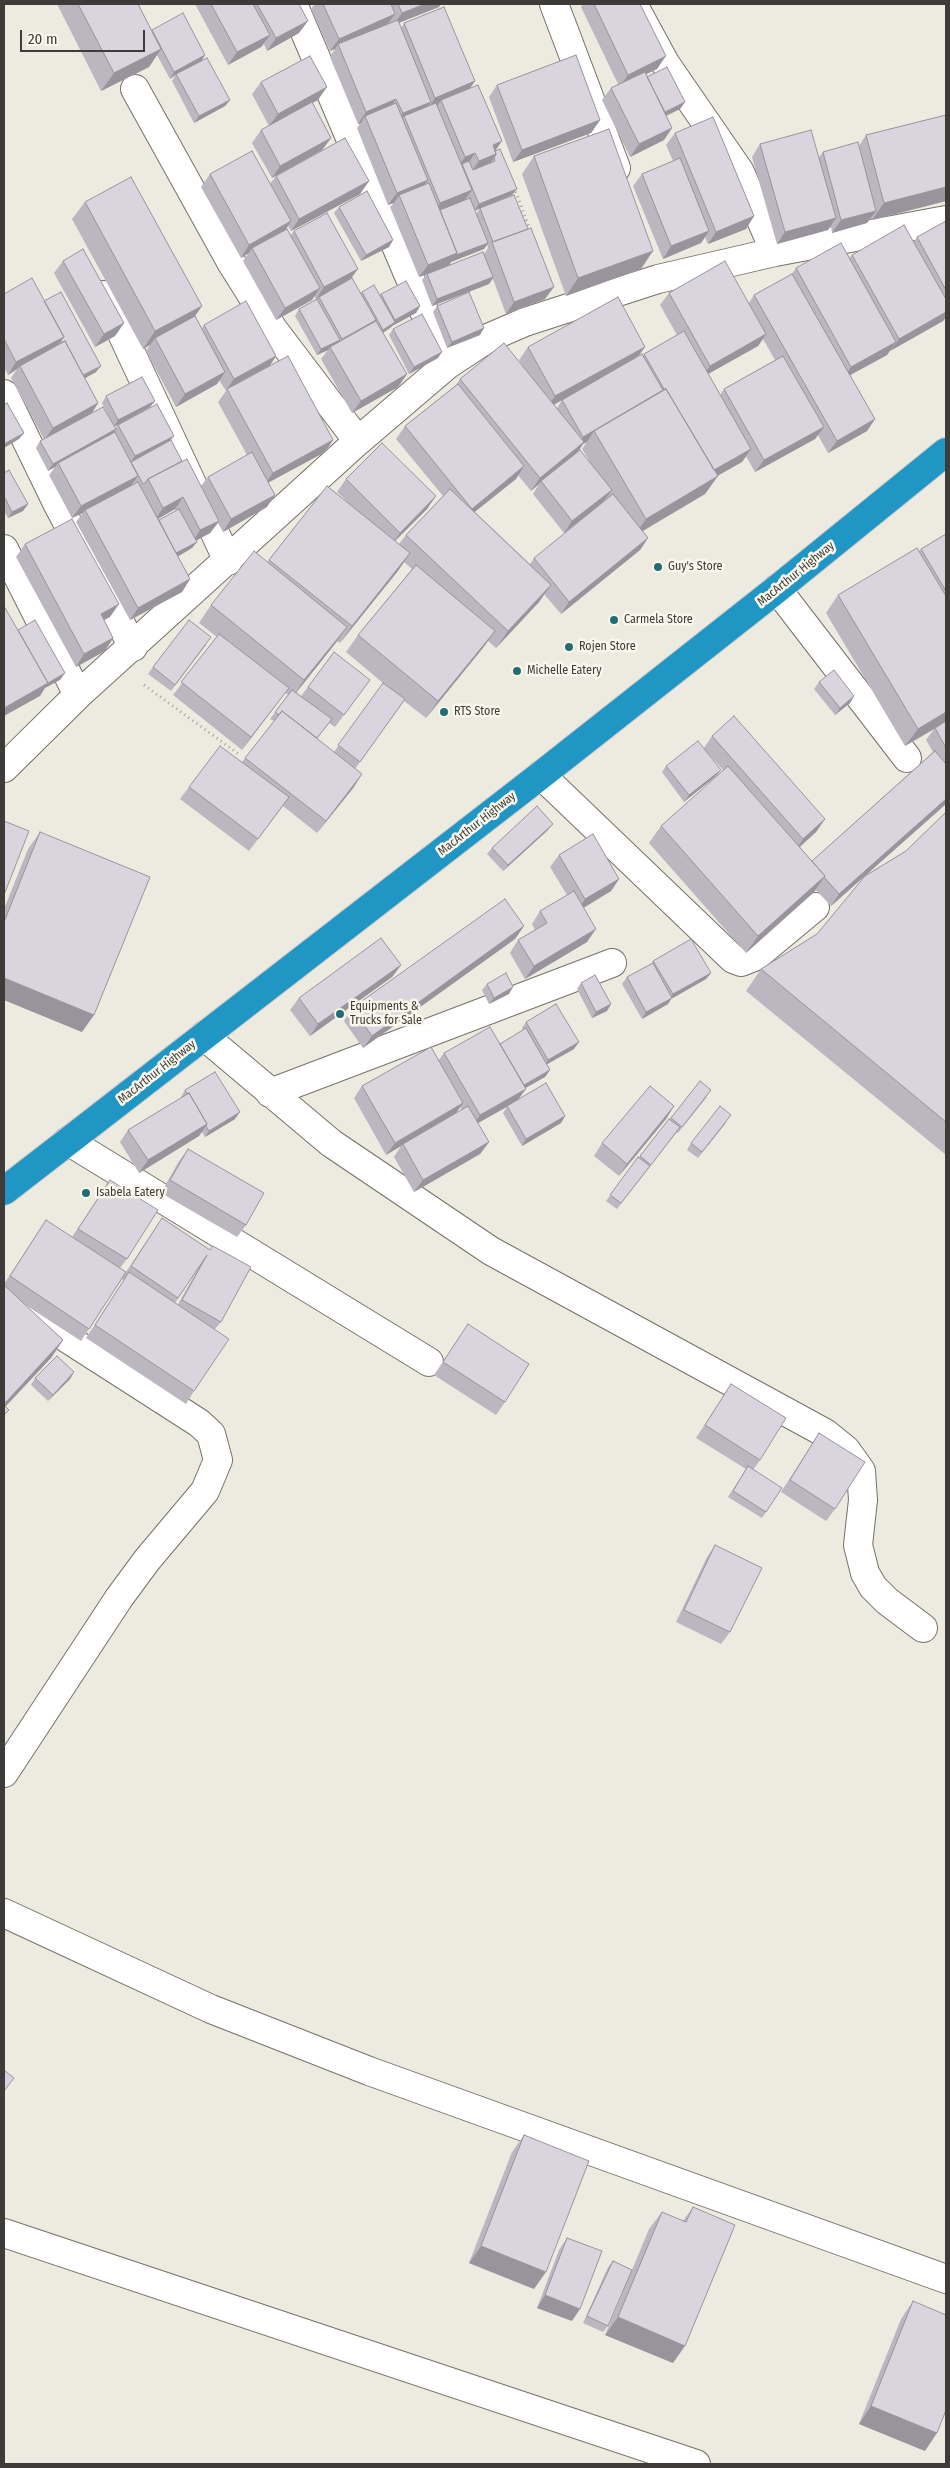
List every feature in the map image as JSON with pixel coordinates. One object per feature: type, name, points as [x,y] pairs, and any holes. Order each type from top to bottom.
[{"type":"highway","name":"MacArthur Highway","points":[[4,1190],[541,775],[777,589],[946,452]]},
{"type":"street","points":[[293,4],[447,365]]},
{"type":"street","points":[[554,4],[623,187]]},
{"type":"street","points":[[633,4],[665,63],[740,172],[775,252]]},
{"type":"street","points":[[134,89],[236,271],[273,329],[358,441]]},
{"type":"street","points":[[4,768],[78,695],[228,561],[358,441],[447,365],[488,338],[525,322],[658,279],[775,252],[946,220]]},
{"type":"street","points":[[647,252],[658,279]]},
{"type":"street","points":[[98,280],[228,561]]},
{"type":"street","points":[[4,394],[57,503],[124,655]]},
{"type":"street","points":[[4,549],[78,695]]},
{"type":"street","points":[[777,589],[907,758]]},
{"type":"street","points":[[541,775],[733,959],[741,962],[756,956],[815,908]]},
{"type":"street","points":[[270,1093],[612,963]]},
{"type":"street","points":[[204,1036],[331,1143],[491,1251],[825,1433],[846,1450],[861,1470],[864,1500],[858,1546],[865,1573],[873,1587],[887,1601],[923,1628]]},
{"type":"street","points":[[68,1141],[429,1362]]},
{"type":"street","points":[[4,1298],[199,1423],[211,1434],[218,1460],[205,1491],[119,1598],[4,1773]]},
{"type":"street","points":[[4,1912],[211,2009],[369,2071],[946,2279]]},
{"type":"street","points":[[4,2233],[696,2464]]},
{"type":"path","points":[[513,184],[533,237]]},
{"type":"path","points":[[124,655],[240,755]]},
{"type":"building","points":[[78,4],[138,4],[161,49],[114,73]]},
{"type":"building","points":[[211,4],[253,4],[270,35],[237,52]]},
{"type":"building","points":[[257,4],[299,4],[308,21],[276,38]]},
{"type":"building","points":[[323,4],[391,4],[395,14],[339,39]]},
{"type":"building","points":[[398,4],[425,4],[402,13]]},
{"type":"building","points":[[594,4],[640,4],[666,56],[628,75]]},
{"type":"building","points":[[444,7],[475,81],[435,98],[404,23]]},
{"type":"building","points":[[183,13],[205,55],[174,72],[152,30]]},
{"type":"building","points":[[398,20],[431,102],[403,113],[396,99],[366,112],[338,44]]},
{"type":"building","points":[[576,55],[600,120],[522,150],[497,85]]},
{"type":"building","points":[[310,56],[327,87],[278,114],[261,82]]},
{"type":"building","points":[[207,58],[230,100],[199,116],[176,74]]},
{"type":"building","points":[[667,67],[685,102],[665,112],[647,77]]},
{"type":"building","points":[[645,72],[672,128],[639,144],[611,88]]},
{"type":"building","points":[[478,85],[502,141],[493,145],[496,154],[479,161],[475,153],[465,157],[441,100]]},
{"type":"building","points":[[312,102],[331,138],[280,166],[261,130]]},
{"type":"building","points":[[396,103],[428,180],[397,193],[365,116]]},
{"type":"building","points":[[436,103],[472,190],[440,203],[404,116]]},
{"type":"building","points":[[946,115],[946,187],[884,203],[866,135]]},
{"type":"building","points":[[713,117],[754,216],[716,232],[675,133]]},
{"type":"building","points":[[609,129],[653,251],[578,278],[534,156]]},
{"type":"building","points":[[811,130],[836,218],[785,232],[760,144]]},
{"type":"building","points":[[345,138],[369,181],[299,219],[276,176]]},
{"type":"building","points":[[858,142],[876,211],[841,220],[823,152]]},
{"type":"building","points":[[500,149],[517,189],[479,204],[462,164],[469,161],[473,170],[495,161],[495,151]]},
{"type":"building","points":[[252,151],[291,221],[249,245],[210,174]]},
{"type":"building","points":[[680,158],[709,231],[671,246],[642,174]]},
{"type":"building","points":[[131,177],[202,306],[155,331],[85,202]]},
{"type":"building","points":[[429,183],[457,253],[428,265],[399,195]]},
{"type":"building","points":[[367,191],[393,240],[366,255],[339,207]]},
{"type":"building","points":[[514,195],[528,229],[493,242],[480,208]]},
{"type":"building","points":[[470,198],[488,243],[456,255],[457,253],[440,210]]},
{"type":"building","points":[[327,213],[358,269],[324,287],[294,231]]},
{"type":"building","points":[[946,221],[946,290],[917,237]]},
{"type":"building","points":[[904,225],[946,299],[946,312],[899,339],[852,255]]},
{"type":"building","points":[[531,228],[554,287],[514,302],[492,242]]},
{"type":"building","points":[[287,229],[320,288],[285,308],[252,248]]},
{"type":"building","points":[[841,243],[896,342],[851,367],[796,268]]},
{"type":"building","points":[[83,249],[124,323],[104,334],[63,261]]},
{"type":"building","points":[[483,252],[493,277],[437,299],[427,274]]},
{"type":"building","points":[[725,261],[766,334],[710,366],[669,293]]},
{"type":"building","points":[[792,274],[875,419],[837,441],[754,295]]},
{"type":"building","points":[[32,278],[64,337],[16,362],[4,339],[4,294]]},
{"type":"building","points":[[352,278],[376,320],[342,339],[319,297]]},
{"type":"building","points":[[406,281],[420,306],[395,320],[381,294]]},
{"type":"building","points":[[374,285],[395,322],[383,330],[362,292]]},
{"type":"building","points":[[61,292],[101,366],[83,375],[65,341],[62,343],[61,340],[64,337],[44,301]]},
{"type":"building","points":[[469,292],[484,328],[452,342],[437,306]]},
{"type":"building","points":[[618,297],[645,347],[555,396],[528,347]]},
{"type":"building","points":[[317,299],[340,340],[321,349],[299,309]]},
{"type":"building","points":[[246,301],[276,356],[234,379],[204,325]]},
{"type":"building","points":[[422,314],[442,352],[414,367],[393,329]]},
{"type":"building","points":[[195,316],[225,372],[185,394],[155,338]]},
{"type":"building","points":[[376,321],[407,374],[361,401],[330,347]]},
{"type":"building","points":[[684,331],[751,449],[714,470],[644,354]]},
{"type":"building","points":[[65,341],[98,403],[53,428],[20,366]]},
{"type":"building","points":[[504,343],[584,442],[540,478],[460,379]]},
{"type":"building","points":[[642,354],[663,390],[583,437],[562,400]]},
{"type":"building","points":[[288,356],[333,440],[273,473],[227,389]]},
{"type":"building","points":[[783,356],[824,427],[764,460],[724,389]]},
{"type":"building","points":[[142,377],[155,401],[118,420],[106,396]]},
{"type":"building","points":[[458,384],[524,466],[472,509],[405,426]]},
{"type":"building","points":[[666,389],[718,476],[646,519],[594,431]]},
{"type":"building","points":[[7,403],[24,433],[4,444],[4,405]]},
{"type":"building","points":[[157,404],[174,436],[135,456],[118,425]]},
{"type":"building","points":[[103,407],[116,429],[53,464],[40,441]]},
{"type":"building","points":[[115,432],[138,476],[81,506],[58,463]]},
{"type":"building","points":[[171,440],[182,461],[148,479],[143,484],[131,462]]},
{"type":"building","points":[[382,443],[436,496],[400,533],[346,479]]},
{"type":"building","points":[[580,450],[612,490],[572,521],[541,481]]},
{"type":"building","points":[[252,452],[275,495],[231,519],[208,477]]},
{"type":"building","points":[[187,459],[219,521],[200,530],[183,497],[163,508],[148,479]]},
{"type":"building","points":[[9,470],[28,504],[12,512],[4,496],[4,473]]},
{"type":"building","points":[[138,482],[190,579],[138,608],[85,510]]},
{"type":"building","points":[[327,486],[410,553],[352,626],[269,560]]},
{"type":"building","points":[[450,489],[551,585],[508,631],[406,535]]},
{"type":"building","points":[[613,494],[648,538],[569,602],[534,558]]},
{"type":"building","points":[[179,509],[197,542],[176,553],[159,520]]},
{"type":"building","points":[[72,519],[119,604],[101,614],[113,638],[84,654],[25,544]]},
{"type":"building","points":[[946,534],[946,591],[921,549]]},
{"type":"building","points":[[917,548],[946,596],[946,712],[918,729],[838,595]]},
{"type":"building","points":[[254,551],[347,627],[304,680],[211,605]]},
{"type":"building","points":[[416,565],[495,631],[438,701],[358,635]]},
{"type":"building","points":[[4,606],[48,683],[4,708]]},
{"type":"building","points":[[35,620],[65,673],[48,683],[18,630]]},
{"type":"building","points":[[189,620],[211,637],[175,685],[153,667]]},
{"type":"building","points":[[219,634],[289,688],[251,737],[181,682]]},
{"type":"building","points":[[334,652],[370,680],[344,715],[308,687]]},
{"type":"building","points":[[834,670],[854,696],[840,708],[819,682]]},
{"type":"building","points":[[383,683],[405,699],[360,762],[338,745]]},
{"type":"building","points":[[292,690],[332,719],[317,738],[282,711],[279,715],[275,712]]},
{"type":"building","points":[[282,711],[362,774],[326,821],[245,758]]},
{"type":"building","points":[[734,716],[825,819],[803,839],[712,736]]},
{"type":"building","points":[[946,721],[946,748],[935,728]]},
{"type":"building","points":[[698,741],[721,770],[689,795],[666,766]]},
{"type":"building","points":[[220,746],[289,797],[258,839],[189,787]]},
{"type":"building","points":[[935,751],[946,764],[946,799],[839,894],[812,861]]},
{"type":"building","points":[[728,766],[825,876],[758,936],[661,826]]},
{"type":"building","points":[[537,806],[553,824],[508,865],[492,848]]},
{"type":"building","points":[[946,812],[946,1122],[761,969],[817,934],[865,876],[906,851]]},
{"type":"building","points":[[4,821],[29,831],[4,895]]},
{"type":"building","points":[[40,832],[150,877],[94,1015],[4,978],[4,922]]},
{"type":"building","points":[[593,834],[619,879],[585,899],[559,855]]},
{"type":"building","points":[[574,891],[596,929],[534,966],[518,940],[547,923],[540,911]]},
{"type":"building","points":[[505,899],[524,926],[372,1036],[352,1008]]},
{"type":"building","points":[[381,938],[401,965],[318,1024],[299,998]]},
{"type":"building","points":[[691,939],[711,973],[673,994],[653,961]]},
{"type":"building","points":[[653,963],[672,998],[646,1012],[627,977]]},
{"type":"building","points":[[506,973],[513,987],[494,998],[487,984]]},
{"type":"building","points":[[595,975],[611,1004],[596,1012],[581,983]]},
{"type":"building","points":[[556,1004],[579,1042],[548,1060],[526,1022]]},
{"type":"building","points":[[490,1027],[526,1089],[480,1115],[444,1053]]},
{"type":"building","points":[[526,1028],[550,1070],[524,1085],[500,1044]]},
{"type":"building","points":[[431,1047],[463,1103],[395,1143],[362,1086]]},
{"type":"building","points":[[215,1072],[240,1112],[209,1131],[189,1093],[187,1094],[185,1090]]},
{"type":"building","points":[[700,1081],[711,1090],[682,1127],[671,1118]]},
{"type":"building","points":[[546,1083],[565,1116],[526,1139],[507,1106]]},
{"type":"building","points":[[650,1086],[674,1106],[627,1164],[602,1143]]},
{"type":"building","points":[[189,1093],[207,1124],[148,1160],[128,1130]]},
{"type":"building","points":[[468,1106],[489,1142],[423,1180],[403,1144]]},
{"type":"building","points":[[720,1106],[731,1115],[702,1152],[691,1143]]},
{"type":"building","points":[[669,1119],[680,1127],[651,1165],[640,1156]]},
{"type":"building","points":[[188,1149],[264,1193],[246,1225],[170,1180]]},
{"type":"building","points":[[638,1157],[650,1166],[621,1203],[610,1195]]},
{"type":"building","points":[[110,1180],[158,1210],[127,1259],[78,1229]]},
{"type":"building","points":[[162,1218],[210,1250],[213,1246],[251,1267],[221,1322],[182,1300],[207,1255],[178,1298],[131,1266]]},
{"type":"building","points":[[46,1220],[126,1272],[89,1329],[10,1276]]},
{"type":"building","points":[[129,1272],[229,1339],[194,1391],[95,1325]]},
{"type":"building","points":[[4,1285],[63,1340],[6,1402],[4,1400]]},
{"type":"building","points":[[468,1324],[529,1364],[505,1402],[443,1362]]},
{"type":"building","points":[[57,1356],[74,1372],[53,1395],[35,1378]]},
{"type":"building","points":[[731,1384],[786,1418],[760,1460],[705,1425]]},
{"type":"building","points":[[4,1405],[9,1410],[4,1415]]},
{"type":"building","points":[[819,1433],[865,1462],[835,1509],[790,1480]]},
{"type":"building","points":[[748,1466],[782,1488],[766,1512],[733,1491]]},
{"type":"building","points":[[715,1545],[762,1568],[730,1632],[684,1610]]},
{"type":"building","points":[[4,2070],[14,2078],[4,2091]]},
{"type":"building","points":[[524,2135],[589,2161],[546,2272],[481,2246]]},
{"type":"building","points":[[693,2207],[735,2225],[685,2346],[618,2317],[662,2212],[686,2222]]},
{"type":"building","points":[[567,2238],[602,2251],[580,2309],[545,2295]]},
{"type":"building","points":[[613,2261],[632,2270],[608,2326],[587,2316]]},
{"type":"building","points":[[913,2301],[946,2315],[946,2410],[937,2433],[871,2406]]},
{"type":"place","name":"Guy's Store","points":[[658,567]]},
{"type":"place","name":"Carmela Store","points":[[614,620]]},
{"type":"place","name":"Rojen Store","points":[[569,647]]},
{"type":"place","name":"Michelle Eatery","points":[[517,671]]},
{"type":"place","name":"RTS Store","points":[[444,712]]},
{"type":"place","name":"Equipments & Trucks for Sale","points":[[340,1014]]},
{"type":"place","name":"Isabela Eatery","points":[[86,1193]]}]
